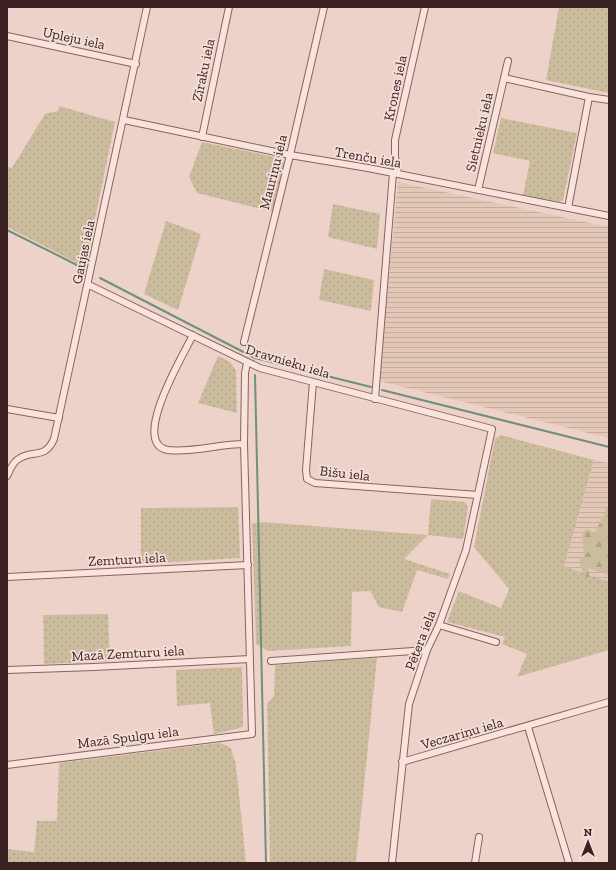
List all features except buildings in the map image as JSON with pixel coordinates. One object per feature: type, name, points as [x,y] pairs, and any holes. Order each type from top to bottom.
[{"type":"street","name":"Gaujas iela","points":[[7,476],[12,465],[19,458],[50,448],[59,418],[89,285],[147,7]]},
{"type":"street","name":"Zīraku iela","points":[[202,137],[229,7]]},
{"type":"street","name":"Mauriņu iela","points":[[244,342],[290,155],[324,7]]},
{"type":"street","name":"Krones iela","points":[[375,399],[396,174],[395,140],[425,7]]},
{"type":"street","name":"Upleju iela","points":[[7,36],[136,64]]},
{"type":"street","name":"Sietnieku iela","points":[[478,190],[508,61]]},
{"type":"street","name":"Sietnieku iela","points":[[504,78],[609,100]]},
{"type":"street","points":[[568,208],[589,97]]},
{"type":"street","name":"Trenču iela","points":[[124,120],[290,155],[396,174],[609,216]]},
{"type":"street","name":"Dravnieku iela","points":[[89,285],[193,335],[247,363],[375,399],[492,429]]},
{"type":"street","points":[[193,335],[158,405],[155,435],[156,441],[166,449],[178,450],[244,444]]},
{"type":"street","points":[[247,363],[245,373],[244,444],[250,659]]},
{"type":"street","name":"Bišu iela","points":[[313,382],[306,470],[307,479],[315,483],[478,495]]},
{"type":"street","points":[[7,409],[59,418]]},
{"type":"street","name":"Pētera iela","points":[[392,863],[409,704],[427,650],[439,625],[466,550],[492,429]]},
{"type":"street","name":"Zemturu iela","points":[[7,577],[248,565]]},
{"type":"street","points":[[439,625],[496,642]]},
{"type":"street","points":[[271,661],[427,650]]},
{"type":"street","name":"Mazā Zemturu iela","points":[[7,670],[250,659]]},
{"type":"street","name":"Mazā Spulgu iela","points":[[7,765],[252,734],[250,659]]},
{"type":"street","name":"Veczariņu iela","points":[[402,762],[528,727],[609,702]]},
{"type":"street","points":[[528,727],[569,863]]},
{"type":"street","points":[[475,863],[478,837]]},
{"type":"shaded area","points":[[398,182],[609,227],[609,438],[379,381]]},
{"type":"shaded area","points":[[594,460],[609,463],[609,582],[564,566]]},
{"type":"green space","points":[[559,7],[609,7],[609,93],[546,80]]},
{"type":"green space","points":[[59,106],[115,122],[85,267],[7,227],[7,167],[12,168],[45,114],[58,111]]},
{"type":"green space","points":[[501,118],[577,133],[563,200],[559,202],[523,195],[530,161],[493,153]]},
{"type":"green space","points":[[202,142],[280,158],[285,166],[273,212],[197,193],[189,177]]},
{"type":"green space","points":[[333,204],[380,214],[377,249],[328,237]]},
{"type":"green space","points":[[166,221],[201,234],[178,310],[144,294]]},
{"type":"green space","points":[[324,269],[374,280],[371,311],[319,300]]},
{"type":"green space","points":[[218,356],[230,362],[236,371],[237,413],[198,403]]},
{"type":"green space","points":[[501,435],[594,460],[564,566],[609,582],[609,650],[517,677],[527,654],[502,644],[505,637],[447,622],[459,591],[501,608],[509,589],[474,547],[495,439]]},
{"type":"green space","points":[[431,499],[465,502],[468,507],[463,539],[428,535]]},
{"type":"green space","points":[[609,503],[609,575],[588,568],[590,578],[584,576],[579,560],[584,555],[582,535],[586,529],[595,533]]},
{"type":"green space","points":[[238,507],[240,558],[141,564],[141,508]]},
{"type":"green space","points":[[263,522],[428,535],[404,559],[450,574],[448,579],[417,570],[402,612],[379,607],[370,591],[352,592],[351,646],[268,651],[256,644],[252,523]]},
{"type":"green space","points":[[108,614],[110,661],[44,664],[43,615]]},
{"type":"green space","points":[[377,658],[356,863],[270,863],[267,704],[274,696],[275,665]]},
{"type":"green space","points":[[242,667],[243,726],[240,728],[214,734],[210,703],[177,706],[176,670]]},
{"type":"green space","points":[[220,743],[231,748],[236,765],[246,863],[7,863],[7,849],[34,852],[37,821],[57,821],[59,763]]},
{"type":"waterway","points":[[7,230],[85,269]]},
{"type":"waterway","points":[[100,278],[255,358],[371,387]]},
{"type":"waterway","points":[[255,375],[266,863]]},
{"type":"waterway","points":[[382,390],[609,447]]}]
